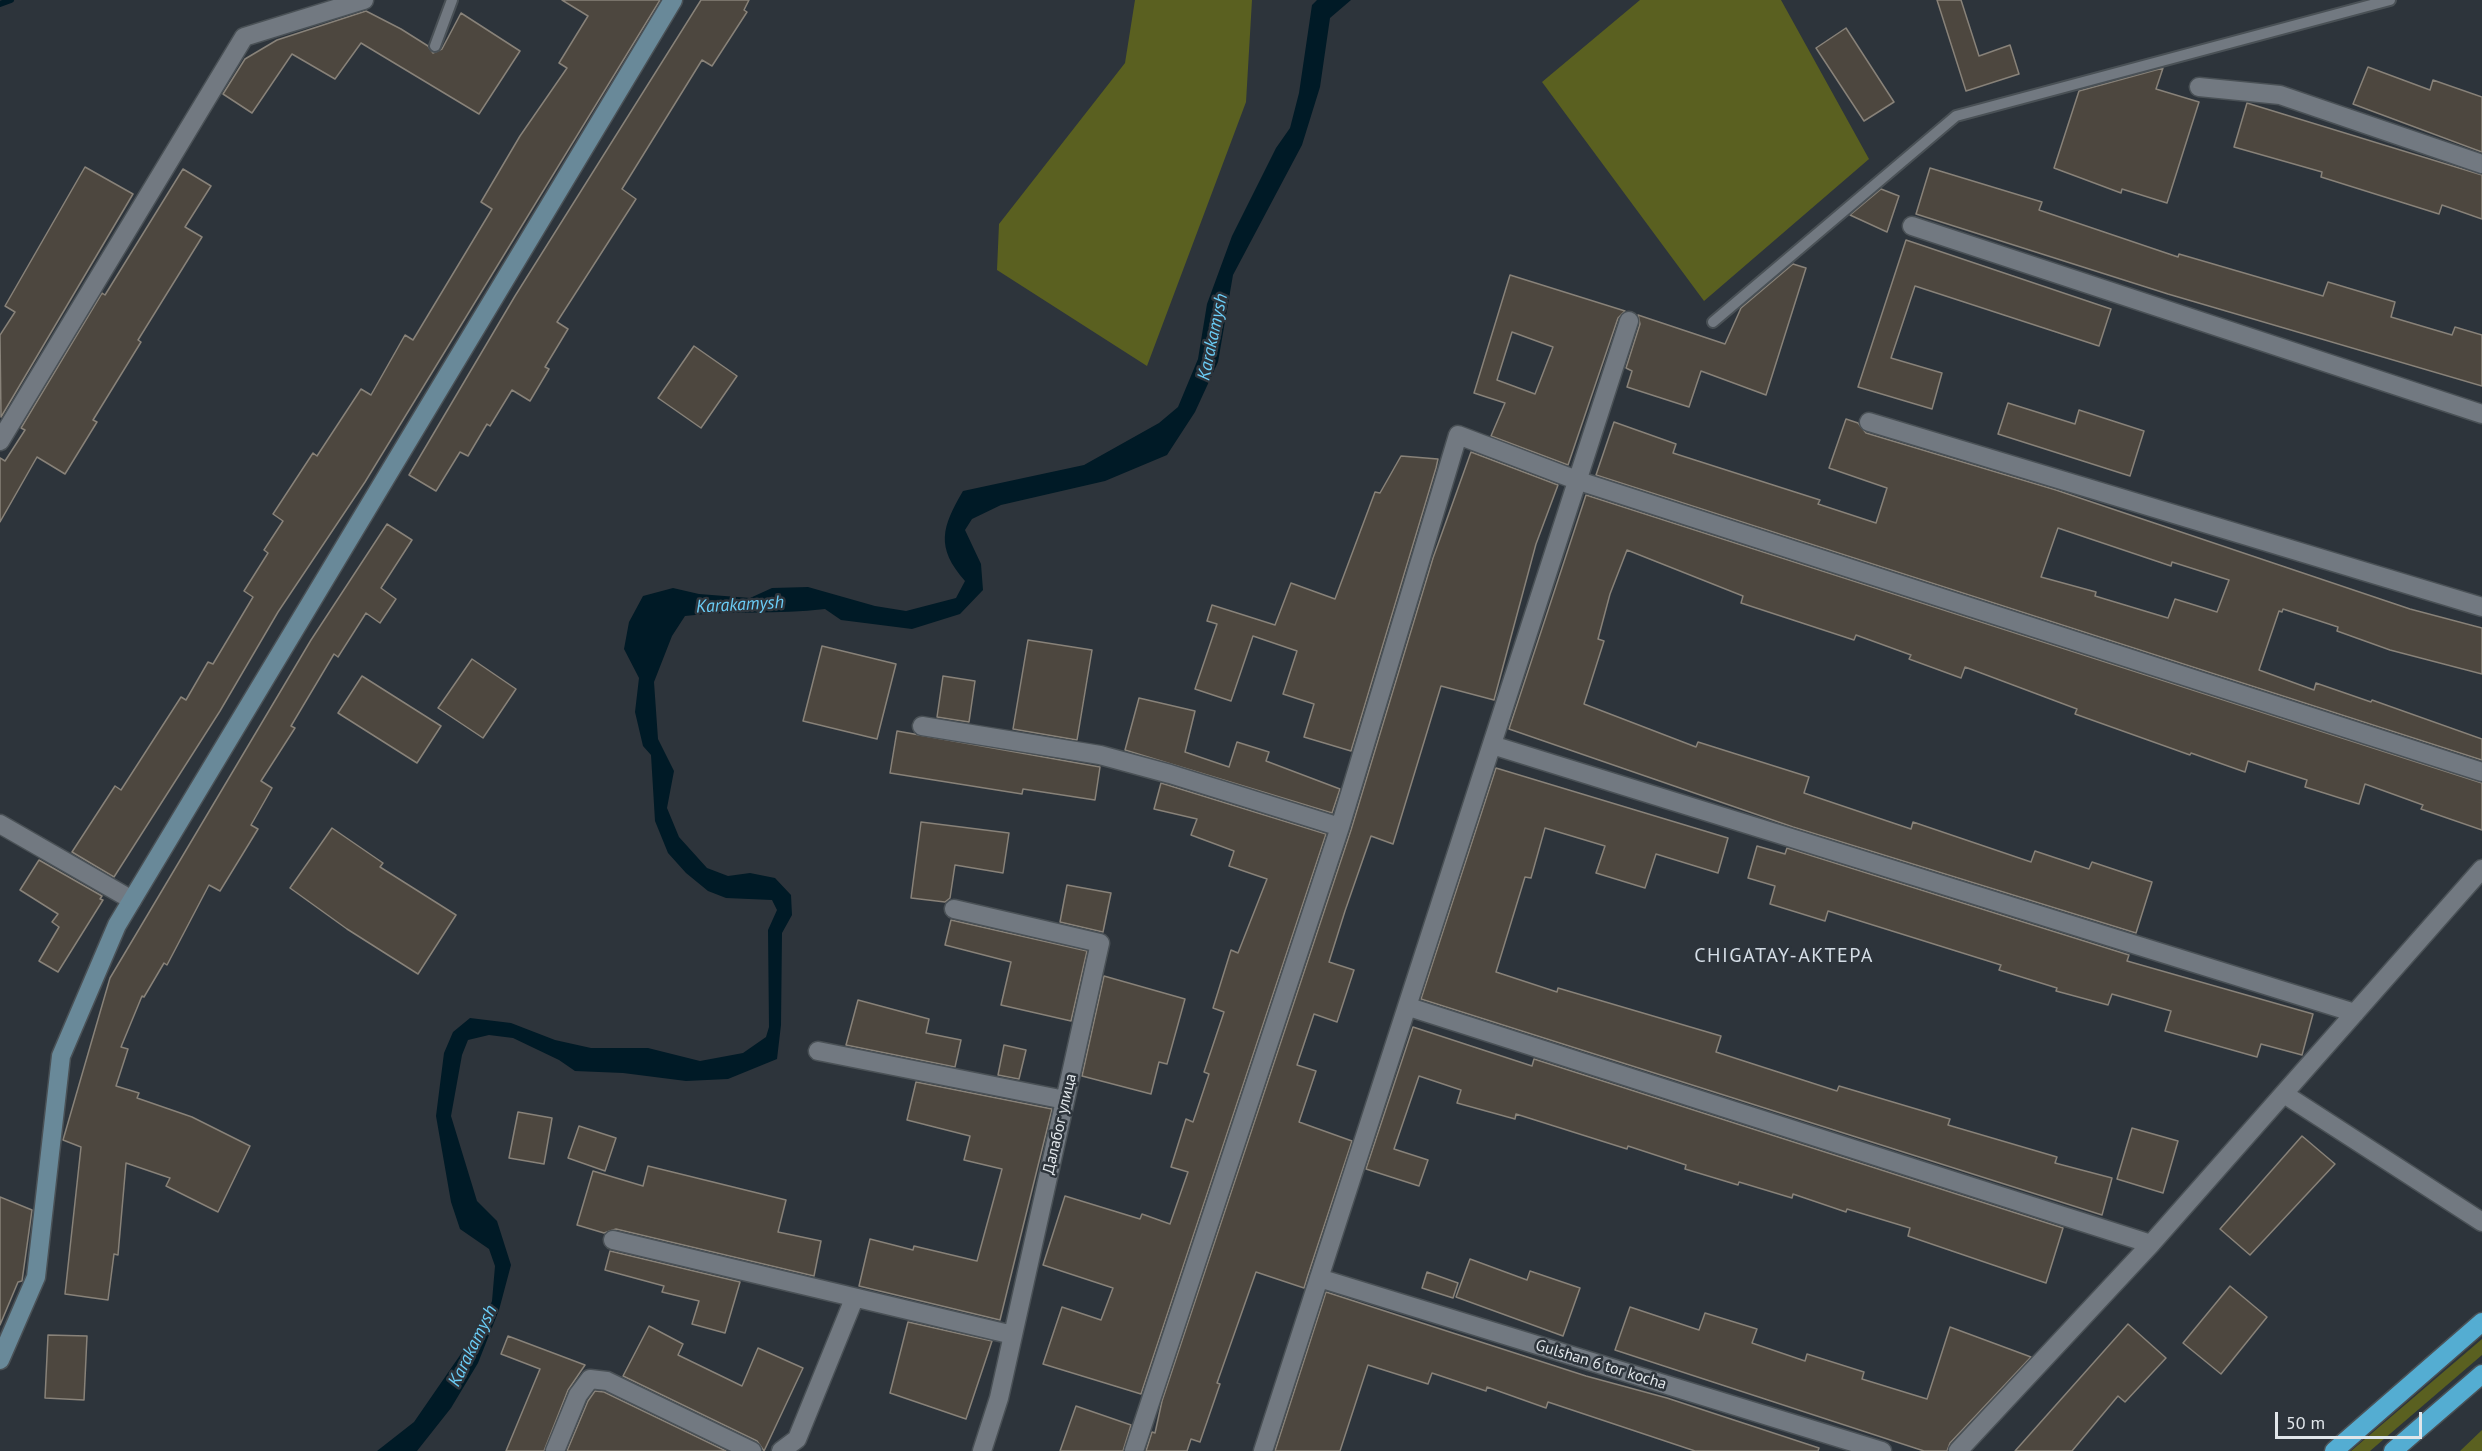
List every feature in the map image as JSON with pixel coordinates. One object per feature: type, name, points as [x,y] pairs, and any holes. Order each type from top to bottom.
[{"type":"highway","points":[[2334,1451],[2482,1322]]},
{"type":"highway","points":[[2393,1451],[2482,1374]]},
{"type":"street","points":[[0,441],[244,37],[364,0]]},
{"type":"street","points":[[0,1360],[36,1277],[61,1056],[117,925],[673,0]]},
{"type":"street","points":[[2199,87],[2280,95],[2482,164]]},
{"type":"street","points":[[1912,226],[2482,414]]},
{"type":"street","points":[[1263,1451],[1580,481],[1629,321]]},
{"type":"street","points":[[1869,422],[2482,607]]},
{"type":"street","points":[[1134,1451],[1340,827],[1458,435],[1580,481],[2482,772]]},
{"type":"street","points":[[922,726],[1100,755],[1170,774],[1340,827]]},
{"type":"street","points":[[1492,745],[2355,1013]]},
{"type":"street","points":[[0,824],[132,900]]},
{"type":"street","points":[[1958,1451],[2151,1244],[2482,869]]},
{"type":"street","name":"Далабог улица","points":[[954,909],[1100,943],[999,1398],[982,1451]]},
{"type":"street","points":[[1409,1007],[2151,1244]]},
{"type":"street","points":[[818,1051],[1065,1100]]},
{"type":"street","points":[[2284,1094],[2482,1222]]},
{"type":"street","points":[[613,1240],[1013,1335]]},
{"type":"street","name":"Gulshan 6 tor kocha","points":[[1319,1278],[1882,1451]]},
{"type":"street","points":[[780,1451],[797,1439],[854,1299]]},
{"type":"street","points":[[555,1451],[579,1395],[590,1379],[607,1381],[752,1451]]},
{"type":"lane","points":[[435,46],[452,0]]},
{"type":"lane","points":[[1713,322],[1956,116],[2390,0]]},
{"type":"green space","points":[[1135,0],[1252,0],[1246,102],[1147,366],[997,270],[999,224],[1125,63]]},
{"type":"green space","points":[[1640,0],[1781,0],[1869,159],[1704,301],[1542,82]]},
{"type":"green space","points":[[2482,1339],[2482,1355],[2370,1451],[2351,1451]]},
{"type":"green space","points":[[2482,1430],[2482,1451],[2460,1451]]},
{"type":"water","name":"Karakamysh","points":[[1317,0],[1351,0],[1330,18],[1320,87],[1302,145],[1233,275],[1218,362],[1195,412],[1167,455],[1105,481],[1001,505],[972,519],[965,530],[981,564],[983,590],[960,614],[912,629],[841,620],[825,609],[702,614],[685,616],[672,636],[654,682],[658,739],[674,771],[667,808],[679,837],[707,868],[728,876],[750,873],[775,878],[791,895],[792,915],[782,933],[781,1025],[777,1059],[728,1079],[686,1081],[623,1073],[575,1071],[559,1060],[513,1038],[489,1035],[468,1040],[462,1055],[451,1116],[477,1201],[497,1221],[511,1265],[499,1310],[478,1363],[451,1408],[417,1451],[377,1451],[414,1422],[485,1319],[492,1301],[495,1266],[489,1249],[460,1229],[451,1202],[436,1116],[444,1053],[453,1032],[470,1018],[511,1023],[555,1040],[591,1048],[648,1048],[700,1061],[743,1053],[766,1037],[769,1027],[768,930],[777,910],[772,900],[726,898],[708,891],[686,873],[668,853],[655,821],[651,755],[643,746],[635,712],[639,678],[624,649],[629,622],[643,596],[673,588],[699,594],[750,598],[772,588],[808,587],[875,606],[906,611],[956,598],[965,581],[949,558],[945,537],[950,515],[963,491],[1084,465],[1159,423],[1178,407],[1198,359],[1207,304],[1232,236],[1276,148],[1290,128],[1299,93],[1312,5]]},
{"type":"building","points":[[562,0],[660,0],[365,482],[278,612],[220,711],[114,877],[72,852],[115,786],[121,790],[181,697],[186,700],[208,662],[213,664],[253,597],[244,591],[268,553],[264,550],[283,521],[273,514],[313,453],[317,456],[361,389],[371,395],[405,335],[413,340],[492,209],[481,202],[520,136],[567,68],[559,63],[588,16]]},
{"type":"building","points":[[701,0],[749,0],[744,10],[747,12],[712,66],[702,60],[622,189],[636,199],[557,322],[568,329],[545,367],[549,369],[530,401],[512,390],[490,426],[487,424],[468,456],[460,452],[436,491],[409,475],[515,296]]},
{"type":"building","points":[[1937,0],[1961,0],[1979,56],[2010,45],[2019,74],[1966,91]]},
{"type":"building","points":[[366,11],[401,29],[428,46],[433,53],[442,49],[461,13],[520,51],[479,114],[361,43],[335,79],[292,54],[252,113],[223,94],[245,59],[277,40]]},
{"type":"building","points":[[1846,28],[1894,102],[1864,121],[1816,48]]},
{"type":"building","points":[[2368,67],[2430,90],[2433,80],[2482,97],[2482,152],[2353,104]]},
{"type":"building","points":[[2163,68],[2156,89],[2199,102],[2167,203],[2122,189],[2121,193],[2054,168],[2079,91]]},
{"type":"building","points":[[2247,103],[2482,175],[2482,219],[2442,205],[2439,214],[2321,177],[2322,172],[2234,147]]},
{"type":"building","points":[[85,167],[133,194],[1,417],[0,335],[15,312],[5,306]]},
{"type":"building","points":[[1930,168],[2042,202],[2039,210],[2178,257],[2179,254],[2323,296],[2328,282],[2395,302],[2391,317],[2452,335],[2455,327],[2482,335],[2482,386],[2168,294],[1916,214]]},
{"type":"building","points":[[183,169],[211,186],[185,227],[202,237],[138,340],[141,342],[93,420],[97,422],[65,474],[37,457],[0,522],[0,458],[5,461],[25,430],[21,428],[102,293],[105,295]]},
{"type":"building","points":[[1881,189],[1899,196],[1887,232],[1850,215]]},
{"type":"building","points":[[1906,240],[2111,309],[2099,346],[1915,286],[1891,358],[1942,373],[1932,409],[1858,387]]},
{"type":"building","points":[[1793,264],[1806,268],[1766,395],[1701,371],[1689,407],[1627,387],[1632,371],[1626,368],[1640,324],[1638,315],[1725,344],[1741,308]]},
{"type":"building","points":[[1510,275],[1625,311],[1618,318],[1568,465],[1491,436],[1505,403],[1474,393]],"holes":[[[1512,332],[1553,347],[1535,394],[1497,380]]]},
{"type":"building","points":[[694,346],[737,376],[701,428],[658,398]]},
{"type":"building","points":[[2008,403],[2075,424],[2079,410],[2144,431],[2130,476],[1998,434]]},
{"type":"building","points":[[1846,419],[1858,423],[1866,433],[2056,490],[2410,609],[2482,628],[2482,674],[2390,650],[2337,631],[2338,627],[2283,609],[2282,612],[2279,611],[2259,670],[2314,690],[2316,683],[2371,702],[2372,700],[2482,739],[2482,760],[1596,475],[1614,422],[1676,444],[1673,453],[1820,500],[1818,504],[1876,523],[1887,488],[1829,468]],"holes":[[[2058,528],[2171,566],[2172,562],[2229,580],[2217,612],[2175,599],[2168,618],[2095,596],[2096,592],[2041,577]]]},
{"type":"building","points":[[1471,452],[1558,485],[1536,544],[1494,700],[1441,686],[1393,844],[1371,836],[1345,911],[1329,962],[1354,970],[1337,1022],[1314,1014],[1297,1065],[1316,1071],[1299,1122],[1352,1141],[1304,1288],[1256,1272],[1217,1383],[1220,1384],[1200,1442],[1191,1439],[1187,1451],[1146,1451],[1152,1432],[1155,1433],[1162,1401],[1351,830],[1433,558]]},
{"type":"building","points":[[1401,456],[1438,459],[1351,751],[1304,737],[1314,704],[1283,694],[1297,651],[1253,636],[1231,701],[1195,689],[1217,624],[1207,621],[1212,605],[1275,625],[1291,583],[1335,599],[1375,492],[1380,493]]},
{"type":"building","points":[[1586,495],[2482,783],[2482,830],[2421,809],[2423,805],[2365,784],[2359,804],[2305,787],[2307,780],[2248,761],[2245,772],[2191,753],[2190,755],[2075,714],[2077,709],[1965,667],[1961,678],[1909,659],[1911,655],[1856,635],[1854,640],[1741,603],[1743,596],[1627,550],[1610,594],[1598,639],[1604,641],[1584,704],[1696,747],[1698,742],[1809,777],[1804,793],[1911,829],[1913,822],[2031,862],[2035,851],[2089,869],[2092,862],[2152,882],[2136,933],[1793,827],[1509,729]]},
{"type":"building","points":[[387,524],[412,540],[381,588],[396,599],[380,623],[366,613],[338,657],[334,654],[291,726],[295,728],[261,781],[272,788],[251,825],[258,829],[220,891],[209,885],[167,965],[164,963],[144,997],[142,996],[121,1047],[128,1049],[116,1086],[139,1093],[137,1098],[192,1117],[250,1146],[218,1212],[166,1186],[170,1178],[126,1163],[118,1255],[114,1254],[108,1300],[65,1294],[81,1147],[63,1140],[110,978],[311,640]]},
{"type":"building","points":[[1028,640],[1092,650],[1077,740],[1013,729]]},
{"type":"building","points":[[822,646],[896,664],[877,739],[803,721]]},
{"type":"building","points":[[472,659],[516,689],[483,738],[438,708]]},
{"type":"building","points":[[362,676],[441,726],[417,763],[338,713]]},
{"type":"building","points":[[943,676],[975,681],[969,722],[937,717]]},
{"type":"building","points":[[1139,698],[1195,711],[1185,752],[1229,767],[1237,742],[1269,752],[1266,761],[1340,789],[1332,813],[1125,750]]},
{"type":"building","points":[[897,731],[1100,767],[1095,800],[1023,789],[1022,794],[890,773]]},
{"type":"building","points":[[1496,768],[1728,838],[1718,873],[1656,854],[1645,888],[1596,873],[1605,846],[1545,828],[1531,878],[1525,877],[1496,972],[1557,992],[1558,988],[1721,1036],[1716,1052],[1837,1091],[1839,1086],[1950,1119],[1948,1125],[2057,1157],[2055,1163],[2112,1178],[2102,1215],[1421,999]]},
{"type":"building","points":[[1161,783],[1326,834],[1141,1394],[1043,1364],[1062,1307],[1101,1320],[1113,1288],[1043,1265],[1065,1196],[1140,1219],[1142,1214],[1170,1224],[1188,1172],[1171,1167],[1186,1119],[1193,1122],[1209,1074],[1204,1072],[1224,1012],[1213,1008],[1231,950],[1238,953],[1267,879],[1229,866],[1234,851],[1191,835],[1197,819],[1154,809]]},
{"type":"building","points":[[921,822],[1009,833],[1003,873],[955,865],[950,898],[945,902],[911,898]]},
{"type":"building","points":[[332,828],[383,863],[380,867],[456,915],[418,974],[347,929],[290,888]]},
{"type":"building","points":[[1757,846],[1785,854],[1787,848],[2129,955],[2127,961],[2313,1014],[2302,1055],[2261,1044],[2257,1057],[2165,1031],[2171,1011],[2112,994],[2108,1005],[2056,991],[2057,988],[1999,970],[2001,965],[1828,911],[1825,921],[1770,904],[1775,886],[1748,878]]},
{"type":"building","points":[[39,860],[102,896],[100,899],[103,900],[58,972],[39,961],[59,927],[52,922],[58,914],[20,890]]},
{"type":"building","points":[[1067,885],[1111,893],[1103,932],[1060,922]]},
{"type":"building","points":[[951,920],[1087,951],[1071,1021],[1001,1005],[1011,962],[945,945]]},
{"type":"building","points":[[1104,976],[1185,999],[1167,1064],[1159,1062],[1151,1094],[1082,1076]]},
{"type":"building","points":[[858,1000],[929,1019],[926,1033],[961,1040],[955,1067],[846,1045]]},
{"type":"building","points":[[1413,1027],[1532,1066],[1534,1059],[2063,1228],[2046,1283],[1908,1236],[1910,1228],[1847,1209],[1846,1212],[1793,1194],[1792,1198],[1739,1182],[1738,1185],[1685,1169],[1686,1165],[1628,1146],[1627,1149],[1516,1114],[1515,1119],[1457,1103],[1461,1090],[1419,1076],[1394,1149],[1428,1160],[1419,1186],[1366,1169]]},
{"type":"building","points":[[1004,1045],[1026,1050],[1019,1079],[998,1075]]},
{"type":"building","points":[[916,1082],[1052,1109],[1000,1320],[859,1286],[870,1239],[913,1250],[914,1246],[977,1261],[1002,1169],[964,1160],[970,1136],[907,1120]]},
{"type":"building","points":[[518,1112],[552,1118],[544,1164],[509,1158]]},
{"type":"building","points":[[579,1126],[616,1138],[605,1171],[568,1158]]},
{"type":"building","points":[[2132,1128],[2178,1141],[2163,1193],[2117,1179]]},
{"type":"building","points":[[2302,1136],[2335,1164],[2250,1255],[2220,1229]]},
{"type":"building","points":[[648,1166],[786,1200],[778,1232],[821,1241],[814,1276],[616,1229],[604,1233],[577,1225],[593,1171],[643,1186]]},
{"type":"building","points":[[0,1197],[32,1210],[22,1281],[18,1282],[0,1325]]},
{"type":"building","points":[[610,1251],[740,1282],[725,1333],[692,1324],[699,1301],[662,1292],[664,1286],[605,1270]]},
{"type":"building","points":[[1470,1259],[1527,1280],[1530,1271],[1580,1288],[1563,1336],[1456,1297]]},
{"type":"building","points":[[1427,1272],[1458,1283],[1453,1298],[1422,1288]]},
{"type":"building","points":[[2230,1286],[2267,1317],[2221,1374],[2183,1343]]},
{"type":"building","points":[[1326,1292],[1586,1376],[1667,1398],[1819,1448],[1818,1451],[1695,1451],[1548,1402],[1546,1408],[1487,1387],[1486,1391],[1432,1373],[1428,1384],[1368,1365],[1340,1451],[1275,1451]]},
{"type":"building","points":[[1630,1307],[1699,1330],[1705,1313],[1757,1329],[1752,1343],[1805,1361],[1807,1354],[1864,1372],[1862,1379],[1927,1399],[1950,1327],[2031,1357],[1950,1443],[1947,1451],[1924,1451],[1615,1350]]},
{"type":"building","points":[[908,1322],[992,1341],[966,1419],[890,1393]]},
{"type":"building","points":[[2128,1324],[2166,1358],[2125,1402],[2118,1396],[2072,1451],[2015,1451]]},
{"type":"building","points":[[649,1326],[683,1344],[678,1355],[742,1386],[758,1348],[803,1368],[764,1451],[757,1441],[623,1376]]},
{"type":"building","points":[[48,1335],[87,1336],[84,1400],[45,1398]]},
{"type":"building","points":[[508,1336],[585,1365],[568,1390],[544,1451],[506,1451],[540,1369],[501,1354]]},
{"type":"building","points":[[595,1391],[604,1392],[726,1451],[567,1451],[588,1401]]},
{"type":"building","points":[[1076,1406],[1131,1425],[1123,1451],[1060,1451]]},
{"type":"waterway","points":[[0,4],[11,0]]},
{"type":"district","name":"CHIGATAY-AKTEPA","points":[[1784,956]]}]
